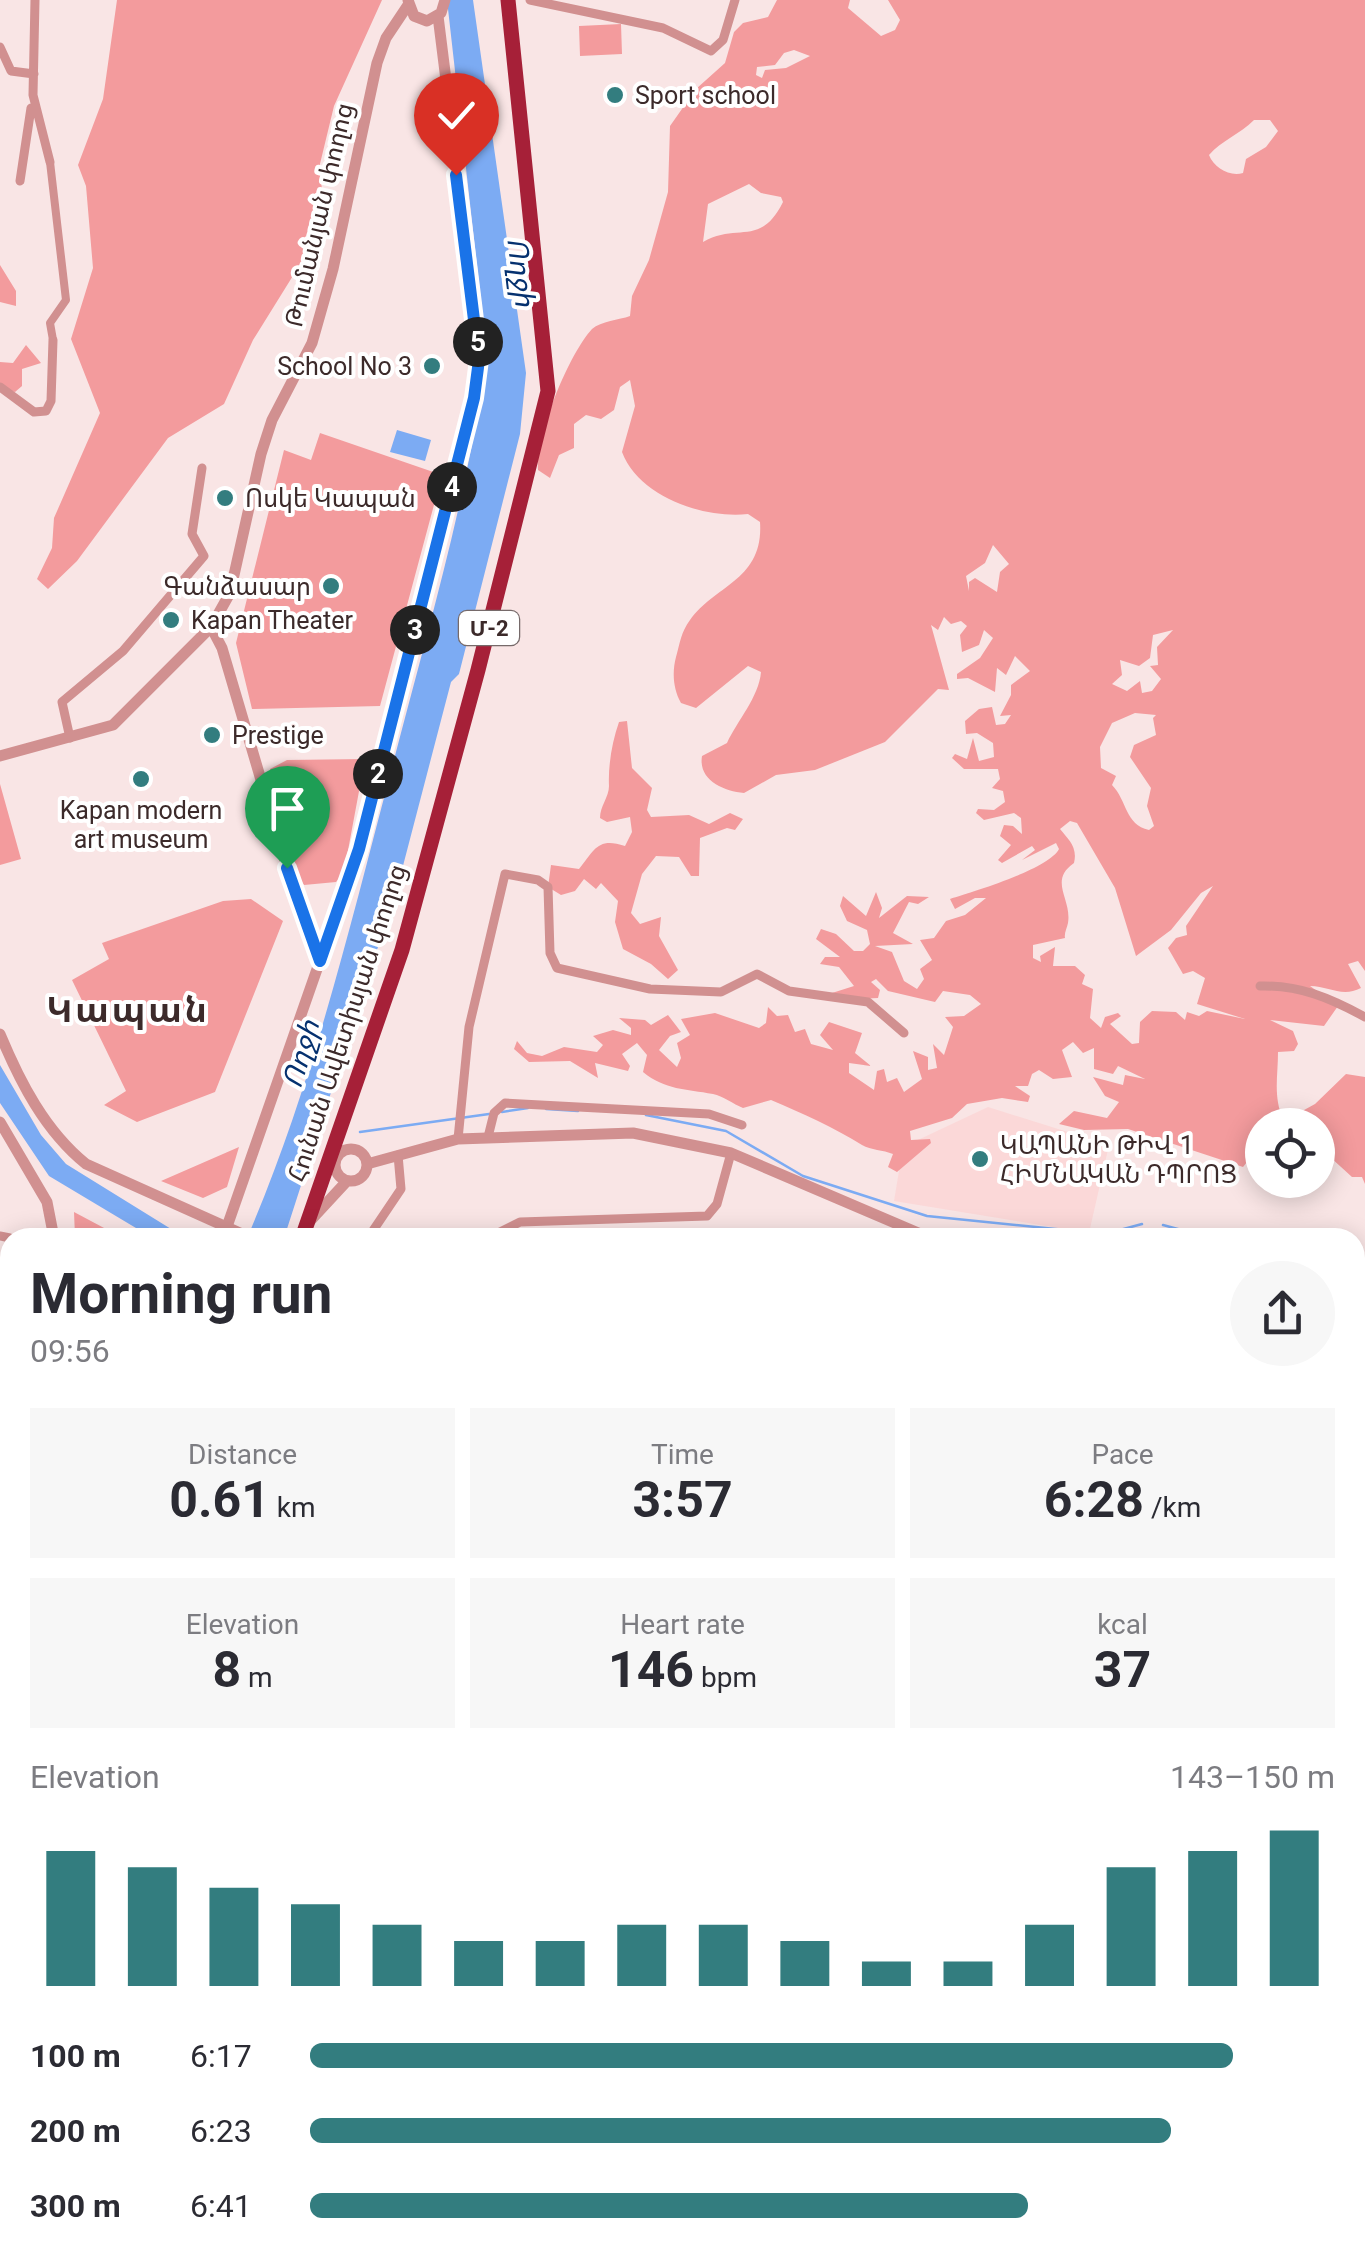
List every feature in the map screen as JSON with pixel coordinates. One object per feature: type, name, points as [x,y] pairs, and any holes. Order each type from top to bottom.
[{"type":"highway","name":"Հունան Ավետիսյան փողոց","points":[[306,1228],[338,1126],[402,950],[548,390],[508,0]]},
{"type":"street","points":[[20,181],[33,95],[35,0]]},
{"type":"street","points":[[432,18],[445,0]]},
{"type":"street","points":[[530,0],[664,28],[710,51],[729,27],[736,0]]},
{"type":"street","points":[[227,1228],[359,849],[474,398],[479,360],[438,39],[432,18],[410,7]]},
{"type":"street","name":"Թումանյան փողոց","points":[[0,756],[113,724],[212,627],[230,593],[266,437],[312,343],[333,269],[378,63],[395,22],[410,7]]},
{"type":"street","points":[[0,47],[12,71],[34,74]]},
{"type":"street","points":[[0,387],[34,412],[46,411],[51,400],[50,323],[66,300],[66,273],[50,162],[33,95]]},
{"type":"street","points":[[70,738],[62,702],[123,651],[204,556],[192,534],[202,468]]},
{"type":"street","points":[[212,627],[222,648],[294,895],[320,961]]},
{"type":"street","points":[[458,1139],[456,1118],[469,1027],[504,874],[526,877],[548,887],[550,953],[557,968],[650,989],[721,992],[757,974],[790,992],[868,1002],[904,1032]]},
{"type":"street","points":[[1260,986],[1290,985],[1334,1000],[1365,1017]]},
{"type":"street","points":[[0,1034],[18,1076],[64,1146],[86,1164],[215,1228]]},
{"type":"street","points":[[488,1137],[494,1113],[505,1103],[709,1114],[742,1125]]},
{"type":"street","points":[[0,1122],[46,1202],[52,1228]]},
{"type":"street","points":[[308,1228],[347,1181],[362,1178],[367,1164],[338,1126]]},
{"type":"street","points":[[367,1164],[458,1139],[633,1133],[732,1153],[896,1228]]},
{"type":"street","points":[[347,1181],[338,1176],[336,1160],[342,1152],[353,1149]]},
{"type":"street","points":[[508,1228],[520,1222],[707,1216],[718,1204],[732,1153]]},
{"type":"street","points":[[375,1228],[401,1188],[398,1155]]},
{"type":"shaded area","points":[[117,0],[382,0],[334,106],[319,168],[325,210],[304,258],[253,340],[224,404],[168,438],[77,561],[48,589],[37,579],[52,548],[54,518],[100,413],[71,339],[93,268],[86,186],[78,165],[103,99]]},
{"type":"shaded area","points":[[777,0],[850,0],[848,8],[881,36],[895,30],[900,20],[888,0],[1365,0],[1365,971],[1358,961],[1348,964],[1361,988],[1354,991],[1310,986],[1338,1006],[1324,1026],[1270,1020],[1293,1031],[1298,1044],[1294,1051],[1278,1052],[1279,1108],[1245,1108],[1243,1167],[1128,1129],[1084,1130],[1059,1124],[1074,1111],[1107,1118],[1119,1102],[1105,1096],[1093,1077],[1123,1085],[1125,1075],[1145,1079],[1118,1066],[1113,1074],[1094,1069],[1094,1048],[1083,1053],[1073,1042],[1062,1050],[1072,1077],[1053,1079],[1039,1070],[1032,1074],[1028,1086],[1015,1086],[1030,1096],[1028,1102],[1002,1098],[967,1104],[952,1118],[910,1131],[911,1140],[930,1139],[931,1143],[897,1172],[888,1167],[893,1154],[866,1147],[771,1100],[743,1108],[717,1095],[659,1082],[643,1072],[647,1055],[637,1043],[622,1054],[630,1066],[628,1071],[595,1063],[598,1078],[570,1061],[529,1062],[514,1049],[517,1041],[527,1053],[542,1056],[564,1047],[597,1052],[603,1045],[593,1036],[613,1030],[631,1035],[631,1028],[619,1018],[645,1020],[651,1025],[668,1015],[681,1032],[670,1036],[659,1050],[677,1067],[681,1058],[677,1043],[690,1035],[681,1019],[715,1013],[759,1028],[766,1023],[768,1007],[777,1016],[788,1015],[795,1032],[805,1029],[811,1044],[833,1050],[820,1035],[829,1022],[862,1033],[855,1053],[871,1066],[849,1063],[849,1073],[874,1090],[877,1071],[884,1069],[887,1082],[897,1078],[904,1092],[922,1079],[913,1051],[928,1057],[928,1070],[937,1068],[933,1044],[944,1055],[953,1027],[945,1017],[964,1016],[981,1004],[970,995],[943,991],[935,1002],[888,991],[876,979],[871,982],[880,990],[878,998],[857,999],[832,993],[854,986],[839,967],[820,964],[825,957],[840,957],[816,939],[821,929],[836,934],[854,951],[863,951],[870,944],[867,930],[847,921],[840,906],[843,896],[866,916],[876,892],[882,908],[879,918],[907,896],[929,897],[918,904],[909,902],[893,933],[913,944],[875,946],[892,952],[904,981],[917,989],[924,979],[920,969],[932,960],[920,940],[934,938],[946,921],[965,915],[986,898],[975,898],[955,909],[950,899],[1026,872],[1059,849],[1056,843],[1022,860],[1035,850],[1032,846],[1002,863],[998,860],[1011,845],[1000,836],[1004,825],[1013,826],[1022,834],[1021,818],[1014,813],[984,820],[976,813],[978,809],[994,810],[1005,802],[1003,791],[992,788],[1000,779],[998,769],[964,769],[952,758],[955,754],[967,759],[973,738],[979,761],[994,757],[993,743],[977,733],[966,734],[965,721],[979,709],[992,707],[996,725],[1005,724],[1011,715],[1000,716],[1011,695],[1011,685],[1030,671],[1015,656],[1006,675],[997,668],[995,692],[968,678],[957,679],[957,674],[980,658],[993,638],[984,630],[979,645],[962,652],[960,635],[967,626],[961,621],[951,624],[944,617],[938,630],[931,625],[949,690],[938,689],[885,742],[815,770],[776,775],[744,793],[714,783],[704,772],[702,756],[727,743],[752,700],[761,672],[748,666],[696,708],[678,698],[675,663],[690,620],[736,580],[754,557],[760,522],[748,514],[712,513],[675,502],[658,493],[630,468],[622,452],[635,406],[630,380],[620,387],[614,410],[601,419],[586,415],[574,424],[574,448],[559,455],[550,478],[538,470],[548,417],[583,341],[596,326],[630,316],[632,296],[649,260],[668,192],[670,126],[696,89],[725,63],[734,32],[743,23],[768,17]],"holes":[[[794,50],[810,56],[786,68],[765,70],[762,78],[756,75],[757,67],[775,65],[784,53]],[[1254,120],[1270,120],[1278,131],[1266,147],[1246,159],[1243,173],[1228,172],[1215,164],[1209,155]],[[749,184],[761,193],[781,197],[783,202],[766,225],[757,230],[716,236],[703,242],[708,204]],[[993,545],[1009,564],[1000,572],[997,592],[975,578],[969,582],[969,591],[966,576],[985,563]],[[1173,630],[1157,647],[1158,665],[1150,666],[1161,679],[1152,691],[1142,693],[1140,681],[1127,691],[1112,684],[1122,675],[1120,660],[1139,666],[1150,658],[1153,635]],[[1135,713],[1156,715],[1156,735],[1134,745],[1130,757],[1151,788],[1147,806],[1154,826],[1149,830],[1131,818],[1112,785],[1116,776],[1101,768],[1100,747],[1112,723]],[[1070,821],[1077,823],[1115,888],[1136,956],[1171,930],[1201,893],[1213,886],[1186,926],[1187,935],[1176,938],[1168,948],[1183,974],[1193,971],[1205,978],[1197,1004],[1245,1019],[1207,1011],[1199,1016],[1187,1012],[1185,1020],[1176,1012],[1152,1011],[1140,1022],[1139,1043],[1132,1044],[1110,1024],[1121,1016],[1118,1013],[1105,1017],[1101,1028],[1090,1018],[1093,989],[1082,984],[1085,975],[1075,966],[1053,966],[1055,947],[1040,956],[1041,962],[1033,958],[1033,945],[1065,938],[1068,914],[1062,884],[1066,870],[1074,863],[1075,852],[1060,829]]]},
{"type":"shaded area","points":[[621,24],[622,54],[580,56],[579,26]]},
{"type":"shaded area","points":[[0,265],[16,291],[16,306],[0,302]]},
{"type":"shaded area","points":[[26,345],[41,363],[22,369],[22,386],[15,392],[0,388],[0,362],[13,363]]},
{"type":"shaded area","name":"Գանձասար","points":[[320,433],[442,475],[380,706],[252,709],[236,643],[284,450],[311,460]]},
{"type":"shaded area","points":[[627,721],[632,768],[652,788],[647,810],[651,817],[689,815],[709,824],[730,813],[743,819],[735,830],[727,828],[700,838],[699,876],[691,876],[679,857],[656,856],[642,874],[631,913],[640,924],[661,917],[659,936],[678,970],[668,979],[651,964],[623,949],[615,922],[618,901],[601,883],[596,889],[584,879],[575,891],[561,895],[548,887],[551,865],[579,869],[603,844],[625,846],[632,832],[630,817],[607,822],[600,818],[609,790],[610,762],[619,722]]},
{"type":"shaded area","points":[[365,759],[344,872],[336,882],[304,885],[286,859],[270,769],[287,760]]},
{"type":"shaded area","points":[[0,784],[21,859],[0,865]]},
{"type":"shaded area","points":[[251,899],[283,921],[215,1092],[137,1122],[104,1105],[126,1091],[72,980],[109,959],[102,943],[223,901]]},
{"type":"shaded area","points":[[1346,1074],[1365,1077],[1365,1184],[1362,1177],[1352,1177],[1335,1162],[1335,1108],[1308,1108]]},
{"type":"shaded area","points":[[988,1107],[1109,1145],[1090,1228],[1059,1228],[894,1201],[903,1147]]},
{"type":"shaded area","points":[[239,1147],[227,1187],[203,1198],[161,1181]]},
{"type":"shaded area","points":[[74,1212],[104,1228],[75,1228]]},
{"type":"water","points":[[447,0],[473,0],[526,373],[520,434],[459,674],[451,682],[398,885],[287,1228],[251,1228],[291,1125],[344,951],[445,566],[487,354]]},
{"type":"water","points":[[397,430],[431,440],[425,461],[390,452]]},
{"type":"water","points":[[0,1065],[41,1135],[66,1164],[169,1228],[136,1228],[49,1176],[0,1103]]},
{"type":"waterway","points":[[502,1112],[528,1108]]},
{"type":"waterway","points":[[546,1109],[578,1111]]},
{"type":"waterway","points":[[360,1132],[489,1114]]},
{"type":"waterway","points":[[646,1115],[726,1131],[803,1176],[927,1216],[1046,1228]]},
{"type":"waterway","points":[[1127,1228],[1142,1224]]},
{"type":"waterway","points":[[1163,1225],[1174,1228]]},
{"type":"place","name":"Sport school","points":[[615,95]]},
{"type":"place","name":"School No 3","points":[[432,366]]},
{"type":"place","name":"Ոսկե Կապան","points":[[225,498]]},
{"type":"place","name":"Գանձասար","points":[[331,586]]},
{"type":"place","name":"Kapan Theater","points":[[171,620]]},
{"type":"place","name":"Prestige","points":[[212,735]]},
{"type":"place","name":"Kapan modern art museum","points":[[141,779]]},
{"type":"place","name":"ԿԱՊԱՆԻ ԹԻՎ 1 ՀԻՄՆԱԿԱՆ ԴՊՐՈՑ","points":[[980,1159]]},
{"type":"district","name":"Կապան","points":[[128,1010]]},
{"type":"route","points":[[287,868],[320,961],[359,849],[474,398],[479,360],[456,175]]},
{"type":"water label","name":"Ողջի","points":[[521,272]]},
{"type":"water label","name":"Ողջի","points":[[301,1054]]}]
